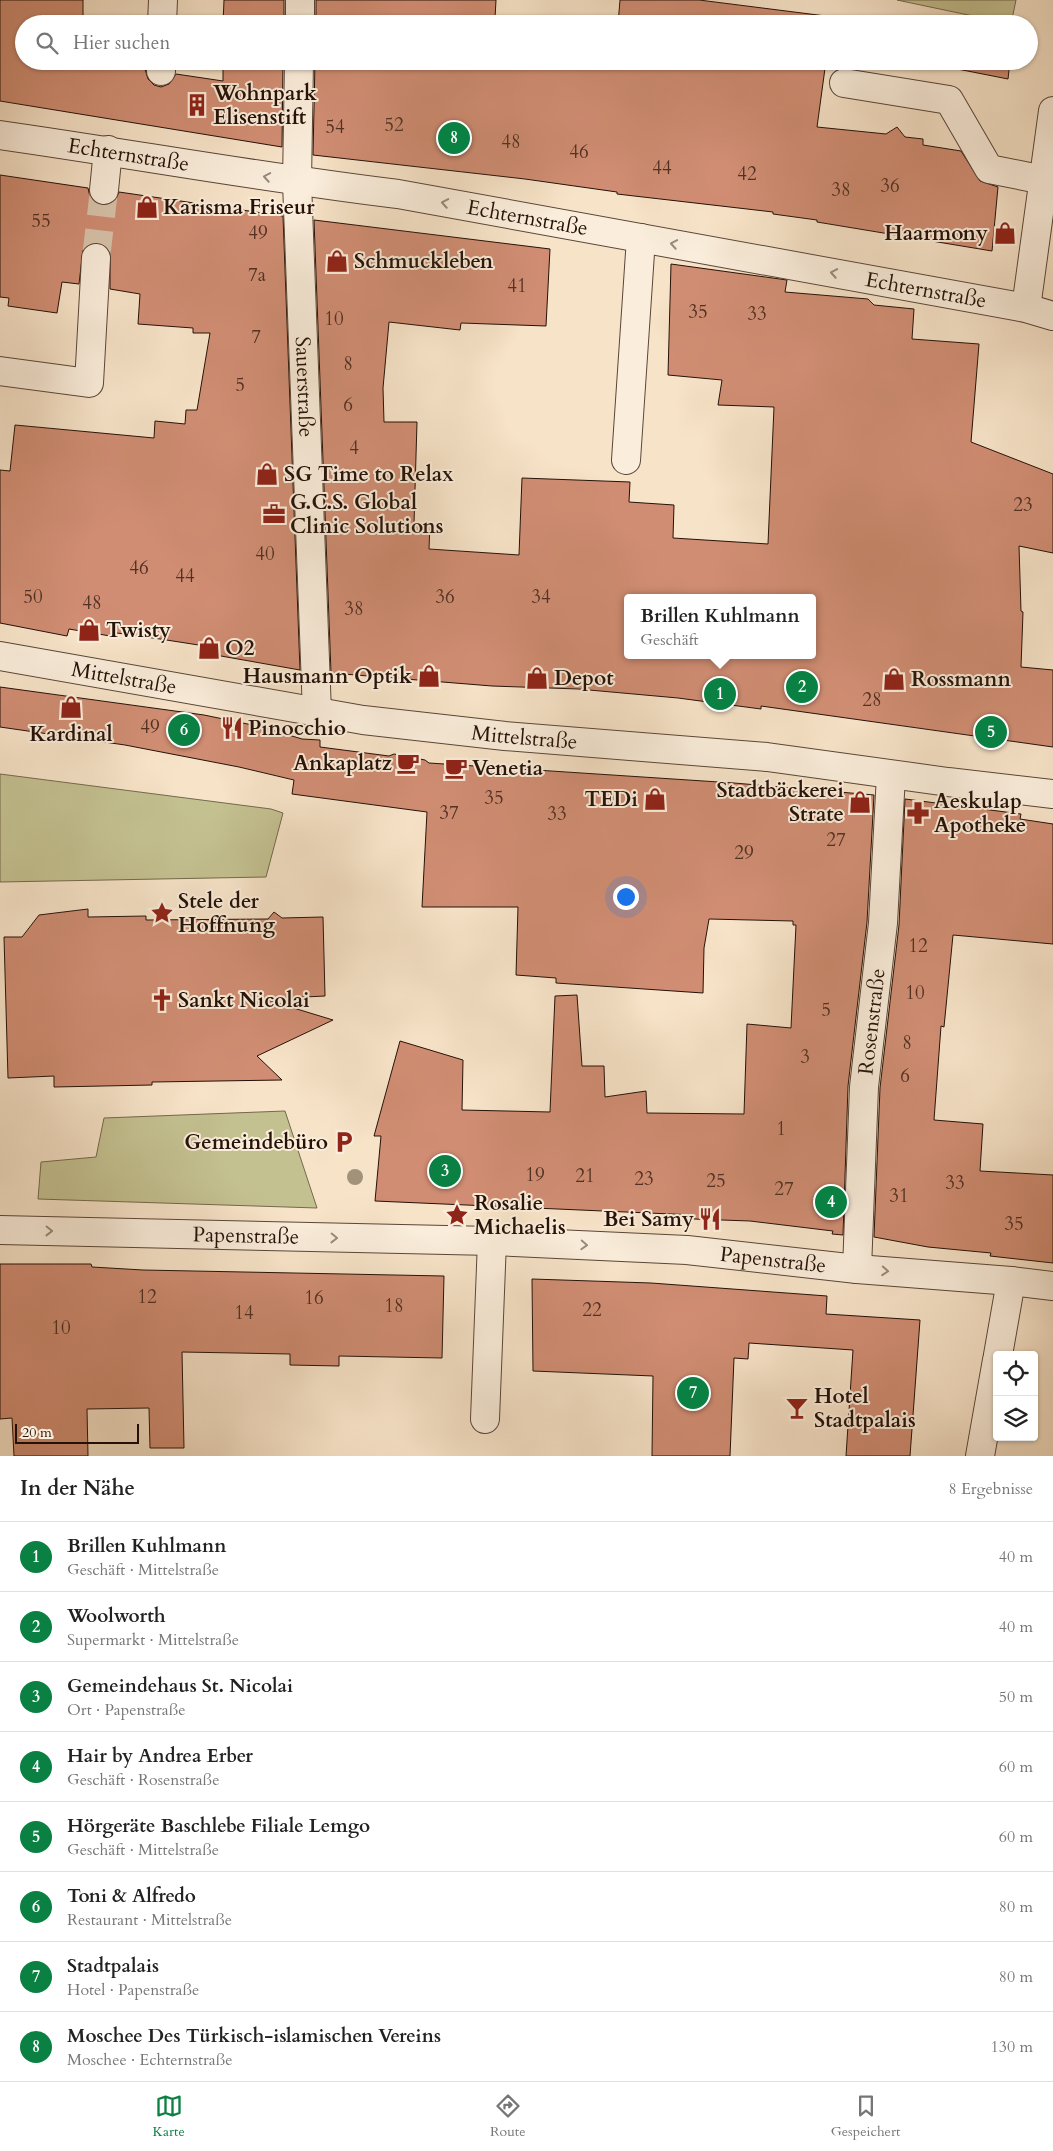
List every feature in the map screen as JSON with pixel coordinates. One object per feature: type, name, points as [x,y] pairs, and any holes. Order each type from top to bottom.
[{"type":"street","points":[[162,15],[163,0]]},
{"type":"street","points":[[300,0],[300,15]]},
{"type":"street","name":"Sauerstraße","points":[[299,70],[297,182],[317,713]]},
{"type":"street","points":[[844,83],[949,100],[990,170],[1044,180]]},
{"type":"street","points":[[1026,308],[1053,111]]},
{"type":"street","name":"Echternstraße","points":[[0,134],[297,182],[398,194],[1026,308],[1053,316]]},
{"type":"street","points":[[104,190],[108,150]]},
{"type":"street","points":[[626,460],[641,238]]},
{"type":"street","points":[[0,371],[89,383],[96,258]]},
{"type":"street","name":"Mittelstraße","points":[[0,656],[317,713],[505,736],[767,757],[891,775],[1053,794]]},
{"type":"street","name":"Rosenstraße","points":[[857,1269],[864,1087],[883,923],[891,775]]},
{"type":"street","name":"Papenstraße","points":[[0,1230],[492,1241],[687,1250],[857,1269],[1053,1286]]},
{"type":"street","points":[[485,1419],[492,1241]]},
{"type":"street","points":[[999,1351],[1011,1281]]},
{"type":"street","points":[[980,1456],[993,1383]]},
{"type":"shaded area","points":[[897,0],[1016,0],[1013,15],[968,15]]},
{"type":"shaded area","points":[[0,774],[271,809],[283,813],[266,877],[0,882]]},
{"type":"shaded area","points":[[285,1111],[317,1208],[38,1199],[41,1162],[96,1157],[104,1118]]},
{"type":"building","points":[[0,0],[83,0],[83,15],[15,15],[15,70],[145,70],[148,79],[154,85],[161,87],[169,84],[176,74],[223,81],[223,70],[283,70],[282,147],[0,101]]},
{"type":"building","points":[[224,0],[284,0],[284,15],[223,15]]},
{"type":"building","points":[[316,0],[496,0],[495,15],[316,15]]},
{"type":"building","points":[[620,0],[699,0],[818,15],[619,15]]},
{"type":"building","points":[[315,70],[825,70],[817,127],[886,134],[897,127],[905,137],[923,139],[923,145],[961,151],[980,181],[998,187],[992,251],[817,222],[817,220],[773,214],[773,212],[617,194],[617,192],[525,179],[313,155]]},
{"type":"building","points":[[962,70],[1009,70],[1008,79]]},
{"type":"building","points":[[0,175],[88,188],[90,197],[102,205],[111,204],[119,192],[283,216],[300,670],[204,653],[205,646],[117,633],[116,637],[69,629],[67,636],[0,623],[0,470],[10,471],[15,425],[154,438],[155,421],[185,424],[186,410],[197,410],[210,333],[193,333],[193,328],[138,324],[140,294],[110,289],[110,251],[105,245],[97,242],[89,244],[83,250],[79,284],[62,282],[57,313],[8,306],[9,298],[0,297]]},
{"type":"building","points":[[314,220],[550,249],[546,326],[461,323],[460,330],[389,322],[383,388],[384,422],[417,422],[414,524],[430,524],[429,549],[519,555],[522,478],[630,482],[629,502],[674,505],[673,538],[768,544],[774,407],[718,405],[722,380],[668,375],[671,264],[787,280],[785,292],[868,299],[874,305],[914,309],[912,339],[979,344],[971,442],[1053,474],[1053,553],[1019,546],[1021,611],[1023,612],[1021,667],[1053,670],[1053,747],[761,706],[761,709],[678,698],[578,689],[492,686],[331,673]]},
{"type":"building","points":[[0,687],[204,715],[262,727],[302,739],[320,740],[320,747],[389,756],[394,754],[425,760],[429,763],[734,783],[874,795],[867,922],[848,1086],[843,1235],[832,1234],[833,1231],[750,1221],[694,1219],[694,1215],[375,1201],[381,1136],[374,1136],[400,1041],[463,1060],[462,1110],[550,1112],[555,996],[577,995],[582,1066],[604,1066],[605,1097],[646,1091],[647,1113],[744,1114],[747,1024],[791,1028],[796,925],[793,925],[793,921],[709,919],[704,948],[703,993],[556,983],[556,978],[516,975],[518,907],[422,907],[427,812],[292,794],[294,780],[239,767],[125,745],[0,727]]},
{"type":"building","points":[[905,799],[1021,814],[1020,819],[1053,824],[1053,944],[953,935],[944,1027],[941,1026],[934,1120],[983,1124],[980,1171],[1053,1175],[1053,1263],[990,1256],[991,1253],[928,1247],[874,1237],[880,1088],[899,925]]},
{"type":"building","name":"Sankt Nicolai","points":[[88,909],[88,917],[146,916],[146,920],[268,919],[274,912],[282,918],[323,917],[325,996],[264,999],[333,1020],[257,1056],[282,1080],[152,1082],[152,1085],[54,1087],[54,1076],[8,1078],[4,937],[22,937],[39,915]]},
{"type":"building","points":[[0,1264],[91,1264],[92,1267],[143,1270],[444,1276],[442,1358],[339,1356],[339,1366],[290,1365],[290,1354],[182,1352],[184,1448],[150,1448],[149,1408],[87,1409],[88,1456],[14,1456],[12,1418],[0,1419]]},
{"type":"building","points":[[532,1279],[651,1283],[827,1296],[826,1314],[920,1320],[910,1456],[846,1456],[853,1350],[749,1343],[748,1359],[734,1358],[730,1456],[652,1456],[653,1376],[533,1371]]},
{"type":"tunnel","points":[[96,258],[104,190]]},
{"type":"place","name":"Wohnpark Elisenstift","points":[[197,105]]},
{"type":"place","name":"Moschee Des Türkisch-islamischen Vereins","points":[[454,138]]},
{"type":"place","name":"Karisma Friseur","points":[[147,207]]},
{"type":"place","name":"Haarmony","points":[[1005,233]]},
{"type":"place","name":"Schmuckleben","points":[[337,261]]},
{"type":"place","name":"SG Time to Relax","points":[[267,474]]},
{"type":"place","name":"G.C.S. Global Clinic Solutions","points":[[274,514]]},
{"type":"place","name":"Twisty","points":[[89,630]]},
{"type":"place","name":"O2","points":[[209,648]]},
{"type":"place","name":"Hausmann Optik","points":[[429,676]]},
{"type":"place","name":"Depot","points":[[537,678]]},
{"type":"place","name":"Rossmann","points":[[894,679]]},
{"type":"place","name":"Woolworth","points":[[802,687]]},
{"type":"place","name":"Brillen Kuhlmann","points":[[720,694]]},
{"type":"place","name":"Kardinal","points":[[71,707]]},
{"type":"place","name":"Pinocchio","points":[[232,728]]},
{"type":"place","name":"Toni & Alfredo","points":[[184,730]]},
{"type":"place","name":"Hörgeräte Baschlebe Filiale Lemgo","points":[[991,732]]},
{"type":"place","name":"Ankaplatz","points":[[408,763]]},
{"type":"place","name":"Venetia","points":[[456,768]]},
{"type":"place","name":"TEDi","points":[[655,799]]},
{"type":"place","name":"Stadtbäckerei Strate","points":[[860,802]]},
{"type":"place","name":"Aeskulap Apotheke","points":[[918,813]]},
{"type":"place","name":"Stele der Hoffnung","points":[[162,913]]},
{"type":"place","name":"Sankt Nicolai","points":[[162,1000]]},
{"type":"place","name":"Gemeindebüro","points":[[344,1142]]},
{"type":"place","name":"Gemeindehaus St. Nicolai","points":[[445,1171]]},
{"type":"place","name":"Hair by Andrea Erber","points":[[831,1202]]},
{"type":"place","name":"Rosalie Michaelis","points":[[457,1215]]},
{"type":"place","name":"Bei Samy","points":[[710,1219]]},
{"type":"place","name":"Stadtpalais","points":[[693,1393]]},
{"type":"place","name":"Hotel Stadtpalais","points":[[797,1408]]}]
